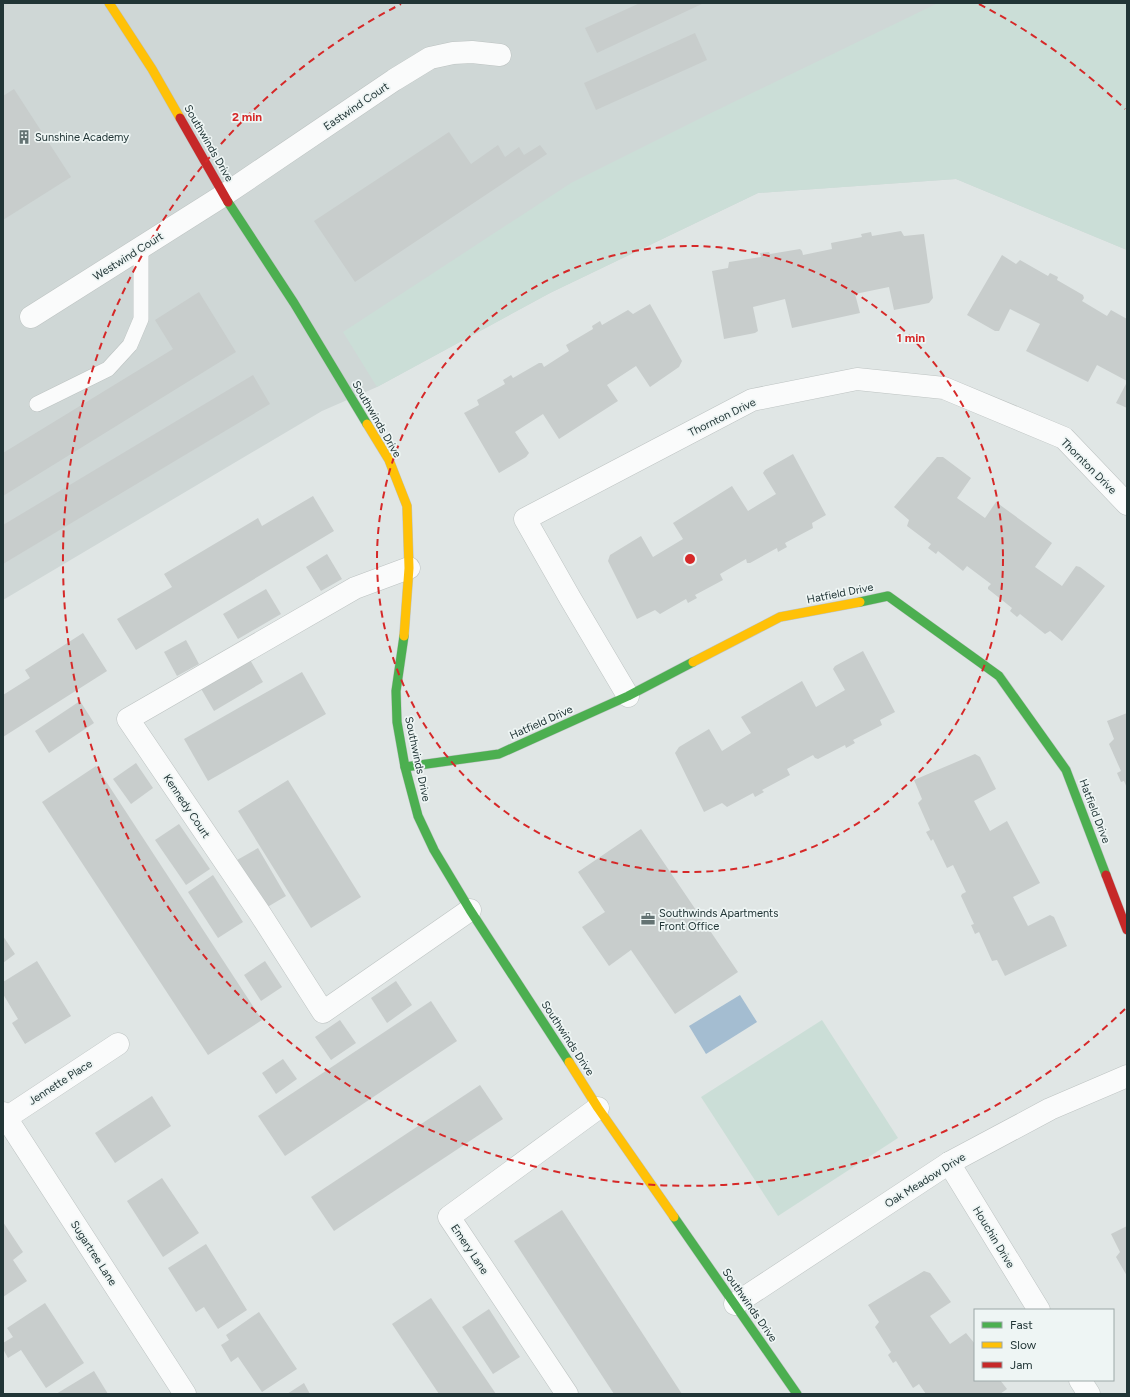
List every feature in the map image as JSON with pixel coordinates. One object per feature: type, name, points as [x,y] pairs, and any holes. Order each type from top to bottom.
[{"type":"street","name":"Southwinds Drive","points":[[109,3],[152,69],[224,195],[294,303],[389,460],[407,506],[409,568],[404,636],[396,691],[397,722],[405,766],[418,816],[434,850],[470,910],[598,1108],[797,1394]]},
{"type":"street","name":"Eastwind Court","points":[[224,195],[394,80],[430,58],[452,53],[472,52],[500,56]]},
{"type":"street","name":"Westwind Court","points":[[31,317],[224,195]]},
{"type":"street","name":"Thornton Drive","points":[[628,696],[525,519],[752,400],[857,379],[944,388],[1064,438],[1127,504]]},
{"type":"street","name":"Kennedy Court","points":[[409,568],[355,588],[128,719],[259,912],[323,1012],[470,910]]},
{"type":"street","name":"Hatfield Drive","points":[[405,766],[499,754],[628,696],[780,617],[888,596],[1000,676],[1066,770],[1127,930]]},
{"type":"street","name":"Jennette Place","points":[[4,1117],[118,1044]]},
{"type":"street","name":"Oak Meadow Drive","points":[[735,1304],[949,1163],[1050,1109],[1127,1076]]},
{"type":"street","name":"Emery Lane","points":[[567,1394],[449,1217],[598,1108]]},
{"type":"street","name":"Sugartree Lane","points":[[4,1117],[185,1394]]},
{"type":"street","name":"Houchin Drive","points":[[949,1163],[1038,1309]]},
{"type":"street","points":[[1081,1381],[1088,1394]]},
{"type":"lane","points":[[37,404],[108,369],[130,345],[141,319],[141,247]]},
{"type":"shaded area","points":[[3,3],[1127,3],[1127,250],[956,179],[758,193],[550,293],[377,387],[322,411],[3,600]]},
{"type":"shaded area","points":[[938,3],[1127,3],[1127,250],[956,179],[758,193],[550,293],[377,387],[343,332],[571,183]]},
{"type":"shaded area","points":[[822,1020],[898,1138],[778,1216],[701,1097]]},
{"type":"water","points":[[740,995],[757,1022],[706,1054],[689,1026]]},
{"type":"building","points":[[640,3],[704,3],[597,53],[585,28]]},
{"type":"building","points":[[695,33],[707,60],[596,110],[584,83]]},
{"type":"building","name":"Sunshine Academy","points":[[14,89],[71,177],[3,220],[3,96]]},
{"type":"building","points":[[449,132],[471,164],[498,145],[505,157],[519,147],[524,155],[540,145],[547,154],[355,282],[314,221]]},
{"type":"building","points":[[901,231],[904,236],[924,234],[933,298],[929,303],[894,310],[889,287],[855,294],[860,313],[792,328],[785,299],[753,307],[758,331],[755,333],[724,339],[712,271],[728,268],[729,262],[761,257],[760,253],[769,252],[770,254],[800,249],[803,255],[832,249],[831,243],[862,237],[861,234],[871,232],[872,236]]},
{"type":"building","points":[[1002,255],[1016,264],[1020,260],[1048,276],[1050,273],[1058,277],[1057,280],[1083,295],[1084,298],[1082,301],[1107,316],[1111,310],[1127,319],[1127,381],[1097,365],[1088,382],[1026,351],[1040,324],[1010,309],[999,331],[995,331],[967,315]]},
{"type":"building","points":[[199,292],[236,352],[3,496],[3,453],[173,349],[155,320]]},
{"type":"building","points":[[650,304],[682,361],[679,367],[650,387],[636,366],[607,385],[618,401],[559,439],[543,414],[515,432],[529,453],[526,457],[499,473],[464,413],[479,405],[477,400],[505,384],[503,380],[511,375],[513,378],[539,363],[542,363],[544,367],[569,351],[566,345],[593,329],[592,326],[600,321],[602,325],[628,310],[633,314]]},
{"type":"building","points":[[253,375],[270,404],[3,564],[3,525]]},
{"type":"building","points":[[1127,382],[1127,408],[1116,403]]},
{"type":"building","points":[[793,454],[826,515],[812,523],[813,528],[785,543],[787,547],[778,552],[777,548],[750,563],[747,563],[746,559],[720,574],[723,580],[695,595],[697,598],[688,603],[686,599],[660,614],[655,610],[637,619],[608,561],[610,555],[641,536],[653,557],[683,539],[673,523],[732,486],[748,511],[776,494],[763,473],[765,470]]},
{"type":"building","points":[[937,457],[943,457],[971,478],[957,498],[985,518],[996,502],[1052,543],[1035,567],[1062,586],[1076,566],[1080,567],[1105,586],[1062,641],[1050,631],[1045,634],[1020,614],[1017,617],[1010,611],[1012,608],[988,589],[991,584],[967,566],[963,571],[938,551],[936,554],[928,548],[931,544],[907,526],[909,520],[894,507]]},
{"type":"building","points":[[313,496],[334,531],[136,650],[117,619],[172,587],[164,574],[258,518],[262,526]]},
{"type":"building","points":[[327,554],[342,579],[321,591],[306,567]]},
{"type":"building","points":[[266,589],[281,614],[238,639],[223,614]]},
{"type":"building","points":[[83,633],[107,671],[3,737],[3,695],[30,678],[25,670]]},
{"type":"building","points":[[186,640],[199,664],[177,676],[164,652]]},
{"type":"building","points":[[863,651],[895,712],[880,720],[882,725],[853,740],[855,743],[846,748],[845,745],[818,759],[813,755],[787,769],[790,775],[762,790],[764,792],[755,797],[753,793],[727,807],[722,803],[704,812],[675,753],[679,747],[709,729],[722,751],[751,733],[741,717],[802,681],[816,707],[845,690],[833,669],[835,666]]},
{"type":"building","points":[[249,658],[263,682],[214,711],[200,687]]},
{"type":"building","points":[[302,672],[326,714],[208,781],[184,739]]},
{"type":"building","points":[[80,701],[94,723],[49,753],[35,731]]},
{"type":"building","points":[[1127,713],[1127,788],[1124,781],[1121,782],[1117,773],[1121,771],[1109,744],[1114,739],[1107,721]]},
{"type":"building","points":[[975,754],[980,757],[996,789],[974,801],[990,831],[1007,821],[1040,883],[1013,897],[1028,926],[1050,915],[1054,917],[1067,946],[1005,976],[997,960],[992,961],[979,932],[975,934],[971,925],[974,924],[961,896],[966,892],[953,865],[947,868],[933,839],[931,841],[926,832],[930,830],[918,803],[922,799],[914,780]]},
{"type":"building","points":[[136,763],[153,788],[131,804],[113,779]]},
{"type":"building","points":[[96,766],[262,1020],[208,1055],[42,802]]},
{"type":"building","points":[[288,780],[361,897],[311,928],[238,811]]},
{"type":"building","points":[[179,824],[210,869],[186,885],[155,840]]},
{"type":"building","name":"Southwinds Apartments Front Office","points":[[641,829],[738,972],[675,1014],[631,950],[609,966],[582,927],[605,912],[578,872]]},
{"type":"building","points":[[258,848],[286,896],[259,912],[230,864]]},
{"type":"building","points":[[213,875],[243,922],[218,938],[188,892]]},
{"type":"building","points":[[3,936],[15,954],[3,963]]},
{"type":"building","points":[[37,961],[71,1016],[25,1044],[12,1023],[18,1019],[3,994],[3,982]]},
{"type":"building","points":[[265,961],[282,987],[261,1001],[244,975]]},
{"type":"building","points":[[396,981],[412,1005],[387,1023],[371,998]]},
{"type":"building","points":[[431,1001],[457,1041],[285,1156],[258,1116]]},
{"type":"building","points":[[340,1020],[356,1043],[331,1060],[315,1037]]},
{"type":"building","points":[[283,1059],[297,1079],[276,1094],[262,1073]]},
{"type":"building","points":[[480,1085],[503,1119],[334,1231],[311,1197]]},
{"type":"building","points":[[152,1096],[171,1126],[115,1163],[95,1133]]},
{"type":"building","points":[[162,1178],[199,1233],[163,1257],[127,1201]]},
{"type":"building","points":[[562,1210],[682,1394],[614,1394],[514,1241]]},
{"type":"building","points":[[3,1222],[23,1252],[13,1260],[27,1281],[3,1297]]},
{"type":"building","points":[[1127,1226],[1127,1276],[1116,1257],[1120,1252],[1111,1234]]},
{"type":"building","points":[[206,1244],[247,1310],[218,1329],[204,1307],[196,1312],[168,1268]]},
{"type":"building","points":[[924,1271],[930,1273],[951,1302],[930,1316],[950,1344],[966,1333],[974,1343],[974,1381],[1001,1381],[1007,1389],[1000,1394],[926,1394],[919,1384],[913,1388],[896,1361],[893,1363],[888,1355],[891,1352],[875,1327],[879,1322],[868,1305]]},
{"type":"building","points":[[431,1298],[496,1394],[439,1394],[392,1324]]},
{"type":"building","points":[[45,1303],[84,1363],[46,1388],[21,1350],[8,1358],[3,1349],[3,1343],[13,1337],[7,1328]]},
{"type":"building","points":[[489,1309],[520,1357],[493,1374],[462,1327]]},
{"type":"building","points":[[259,1312],[297,1369],[262,1392],[238,1357],[231,1362],[221,1345],[229,1340],[226,1335]]},
{"type":"building","points":[[94,1371],[108,1394],[56,1394]]},
{"type":"building","points":[[304,1383],[310,1394],[287,1394]]},
{"type":"traffic: fast","points":[[228,202],[294,303],[367,424]]},
{"type":"traffic: fast","points":[[860,602],[888,596],[999,676],[1066,770],[1106,875]]},
{"type":"traffic: fast","points":[[404,636],[396,691],[397,722],[405,767],[418,816],[434,850],[470,910],[569,1062]]},
{"type":"traffic: fast","points":[[405,767],[499,754],[628,696],[693,662]]},
{"type":"traffic: fast","points":[[674,1217],[797,1394]]},
{"type":"traffic: slow","points":[[109,3],[152,69],[180,118]]},
{"type":"traffic: slow","points":[[367,424],[389,460],[407,506],[409,568],[404,636]]},
{"type":"traffic: slow","points":[[693,662],[780,617],[860,602]]},
{"type":"traffic: slow","points":[[569,1062],[598,1108],[674,1217]]},
{"type":"traffic: jam","points":[[180,118],[228,202]]},
{"type":"traffic: jam","points":[[1106,875],[1127,930]]},
{"type":"place","name":"Sunshine Academy","points":[[24,137]]},
{"type":"place","name":"Southwinds Apartments Front Office","points":[[648,919]]}]
